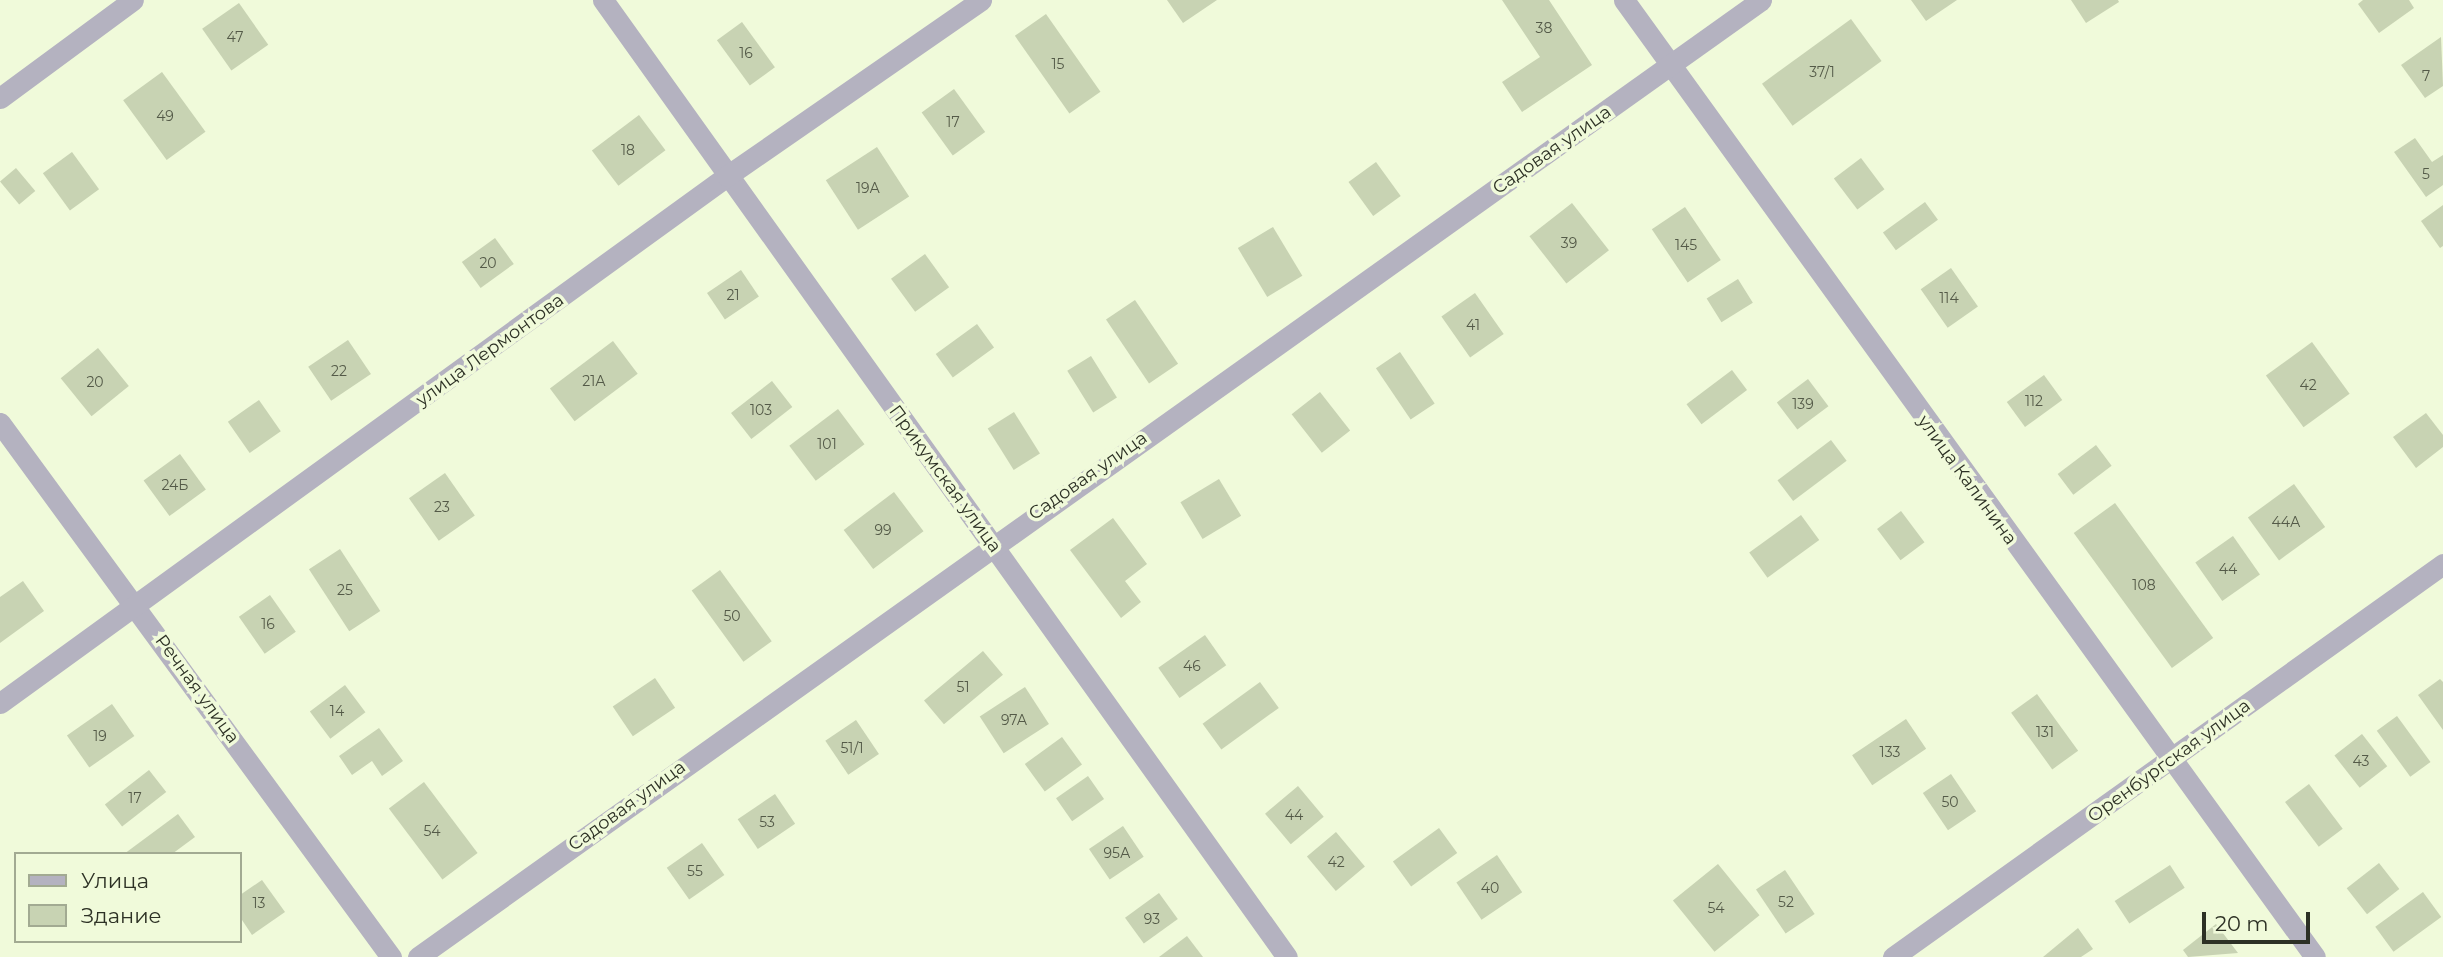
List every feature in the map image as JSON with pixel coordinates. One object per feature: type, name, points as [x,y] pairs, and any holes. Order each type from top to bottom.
[{"type":"street","points":[[0,98],[133,0]]},
{"type":"street","name":"Прикумская улица","points":[[603,0],[1287,957]]},
{"type":"street","name":"улица Лермонтова","points":[[0,702],[138,608],[727,176],[981,0]]},
{"type":"street","name":"улица Калинина","points":[[1624,0],[2170,761],[2315,957]]},
{"type":"street","name":"Садовая улица","points":[[418,957],[992,544],[1761,0]]},
{"type":"street","name":"Речная улица","points":[[0,423],[391,957]]},
{"type":"street","name":"Оренбургская улица","points":[[1893,957],[2443,564]]},
{"type":"building","points":[[1167,0],[1217,0],[1183,23]]},
{"type":"building","points":[[1502,0],[1549,0],[1592,65],[1522,112],[1502,82],[1540,57]]},
{"type":"building","points":[[1911,0],[1957,0],[1926,21]]},
{"type":"building","points":[[2071,0],[2118,0],[2119,2],[2086,23]]},
{"type":"building","points":[[2363,0],[2409,0],[2414,8],[2379,33],[2358,4]]},
{"type":"building","points":[[239,3],[268,45],[231,71],[202,29]]},
{"type":"building","points":[[1046,14],[1100,92],[1069,114],[1015,36]]},
{"type":"building","points":[[1851,19],[1882,61],[1793,126],[1762,84]]},
{"type":"building","points":[[742,22],[775,67],[750,86],[717,40]]},
{"type":"building","points":[[2441,37],[2443,86],[2425,98],[2401,65]]},
{"type":"building","points":[[162,72],[205,132],[167,160],[123,100]]},
{"type":"building","points":[[954,89],[985,132],[953,155],[922,113]]},
{"type":"building","points":[[639,115],[665,150],[618,186],[592,151]]},
{"type":"building","points":[[2415,138],[2432,162],[2443,155],[2443,185],[2426,197],[2394,152]]},
{"type":"building","points":[[877,147],[909,196],[858,230],[826,180]]},
{"type":"building","points":[[72,152],[99,189],[70,210],[43,173]]},
{"type":"building","points":[[1861,158],[1884,189],[1857,210],[1834,178]]},
{"type":"building","points":[[1376,162],[1401,196],[1373,216],[1348,182]]},
{"type":"building","points":[[16,168],[35,191],[19,204],[0,182]]},
{"type":"building","points":[[1925,202],[1938,220],[1896,250],[1883,233]]},
{"type":"building","points":[[1572,203],[1609,250],[1566,284],[1529,236]]},
{"type":"building","points":[[2443,205],[2443,246],[2440,248],[2421,221]]},
{"type":"building","points":[[1685,207],[1721,260],[1688,282],[1652,229]]},
{"type":"building","points":[[1273,227],[1302,276],[1267,297],[1238,248]]},
{"type":"building","points":[[495,238],[514,264],[481,288],[462,262]]},
{"type":"building","points":[[925,254],[949,287],[915,312],[891,279]]},
{"type":"building","points":[[1951,268],[1978,307],[1948,328],[1921,289]]},
{"type":"building","points":[[741,270],[759,297],[725,319],[707,293]]},
{"type":"building","points":[[1738,279],[1753,303],[1721,322],[1707,299]]},
{"type":"building","points":[[1475,293],[1504,334],[1470,357],[1441,317]]},
{"type":"building","points":[[1135,300],[1178,364],[1149,383],[1106,320]]},
{"type":"building","points":[[977,324],[994,347],[953,377],[936,354]]},
{"type":"building","points":[[348,340],[371,374],[331,401],[308,367]]},
{"type":"building","points":[[613,341],[638,374],[575,421],[550,389]]},
{"type":"building","points":[[2312,342],[2350,394],[2304,427],[2266,376]]},
{"type":"building","points":[[98,348],[129,386],[92,416],[61,378]]},
{"type":"building","points":[[1400,352],[1435,403],[1411,420],[1376,368]]},
{"type":"building","points":[[1091,356],[1117,398],[1093,412],[1067,371]]},
{"type":"building","points":[[1732,370],[1747,390],[1702,424],[1686,404]]},
{"type":"building","points":[[2044,375],[2062,400],[2025,427],[2007,402]]},
{"type":"building","points":[[1808,379],[1828,406],[1797,430],[1777,402]]},
{"type":"building","points":[[772,381],[792,407],[751,439],[731,413]]},
{"type":"building","points":[[1320,392],[1350,431],[1322,453],[1292,414]]},
{"type":"building","points":[[259,400],[281,431],[250,453],[228,422]]},
{"type":"building","points":[[838,409],[864,444],[816,481],[789,446]]},
{"type":"building","points":[[1014,412],[1040,454],[1014,470],[988,428]]},
{"type":"building","points":[[2426,413],[2443,435],[2443,447],[2416,468],[2393,437]]},
{"type":"building","points":[[1831,440],[1847,461],[1793,501],[1777,480]]},
{"type":"building","points":[[2096,445],[2112,466],[2073,495],[2058,474]]},
{"type":"building","points":[[180,454],[206,490],[169,516],[144,480]]},
{"type":"building","points":[[445,473],[475,516],[439,541],[409,498]]},
{"type":"building","points":[[1219,479],[1241,516],[1203,539],[1180,502]]},
{"type":"building","points":[[2294,484],[2325,527],[2279,560],[2248,518]]},
{"type":"building","points":[[894,492],[923,531],[873,569],[844,530]]},
{"type":"building","points":[[2115,503],[2213,638],[2172,668],[2074,533]]},
{"type":"building","points":[[1901,511],[1924,542],[1901,560],[1877,529]]},
{"type":"building","points":[[1801,515],[1819,540],[1767,578],[1749,553]]},
{"type":"building","points":[[1113,518],[1147,564],[1125,581],[1141,602],[1121,618],[1070,550]]},
{"type":"building","points":[[2233,536],[2260,575],[2222,601],[2195,562]]},
{"type":"building","points":[[340,549],[380,611],[349,631],[309,569]]},
{"type":"building","points":[[720,570],[772,641],[743,662],[692,591]]},
{"type":"building","points":[[23,581],[44,611],[0,643],[0,597]]},
{"type":"building","points":[[270,595],[296,632],[265,654],[239,617]]},
{"type":"building","points":[[1205,635],[1226,665],[1180,698],[1158,668]]},
{"type":"building","points":[[983,651],[1003,675],[944,724],[924,700]]},
{"type":"building","points":[[655,678],[675,708],[633,736],[613,707]]},
{"type":"building","points":[[2440,679],[2443,682],[2443,730],[2418,695]]},
{"type":"building","points":[[1260,682],[1279,708],[1221,750],[1203,724]]},
{"type":"building","points":[[345,685],[365,712],[330,739],[310,711]]},
{"type":"building","points":[[1025,687],[1049,724],[1004,753],[980,716]]},
{"type":"building","points":[[2037,694],[2078,751],[2052,769],[2011,713]]},
{"type":"building","points":[[112,704],[134,736],[89,767],[67,736]]},
{"type":"building","points":[[2397,716],[2431,762],[2410,777],[2377,731]]},
{"type":"building","points":[[1906,719],[1926,749],[1872,785],[1852,755]]},
{"type":"building","points":[[856,720],[879,754],[848,775],[825,741]]},
{"type":"building","points":[[379,728],[403,761],[382,776],[372,761],[352,775],[339,756]]},
{"type":"building","points":[[2362,734],[2387,766],[2360,788],[2334,756]]},
{"type":"building","points":[[1062,737],[1082,765],[1045,792],[1025,764]]},
{"type":"building","points":[[149,770],[166,792],[122,827],[105,804]]},
{"type":"building","points":[[1951,774],[1976,811],[1948,830],[1923,793]]},
{"type":"building","points":[[1088,776],[1104,799],[1072,821],[1056,798]]},
{"type":"building","points":[[424,782],[478,853],[442,880],[389,808]]},
{"type":"building","points":[[2309,784],[2343,829],[2319,847],[2285,802]]},
{"type":"building","points":[[1298,786],[1324,817],[1291,844],[1265,814]]},
{"type":"building","points":[[775,794],[795,824],[758,849],[738,819]]},
{"type":"building","points":[[178,814],[195,837],[175,852],[127,852]]},
{"type":"building","points":[[1123,826],[1144,857],[1110,880],[1089,849]]},
{"type":"building","points":[[1439,828],[1457,853],[1411,887],[1393,862]]},
{"type":"building","points":[[1336,832],[1365,866],[1336,891],[1307,856]]},
{"type":"building","points":[[702,843],[724,875],[689,900],[667,868]]},
{"type":"building","points":[[1497,855],[1522,892],[1482,920],[1456,882]]},
{"type":"building","points":[[2379,863],[2399,889],[2367,914],[2347,888]]},
{"type":"building","points":[[1718,864],[1760,915],[1714,952],[1673,901]]},
{"type":"building","points":[[2170,865],[2185,888],[2129,924],[2115,901]]},
{"type":"building","points":[[1785,870],[1815,914],[1786,934],[1756,890]]},
{"type":"building","points":[[262,880],[285,912],[252,935],[242,920],[242,894]]},
{"type":"building","points":[[2423,892],[2441,917],[2393,952],[2375,927]]},
{"type":"building","points":[[1159,893],[1178,919],[1144,944],[1125,918]]},
{"type":"building","points":[[2216,924],[2238,953],[2188,957],[2183,950]]},
{"type":"building","points":[[2078,928],[2093,949],[2081,957],[2043,957]]},
{"type":"building","points":[[1187,936],[1203,957],[1159,957]]}]
